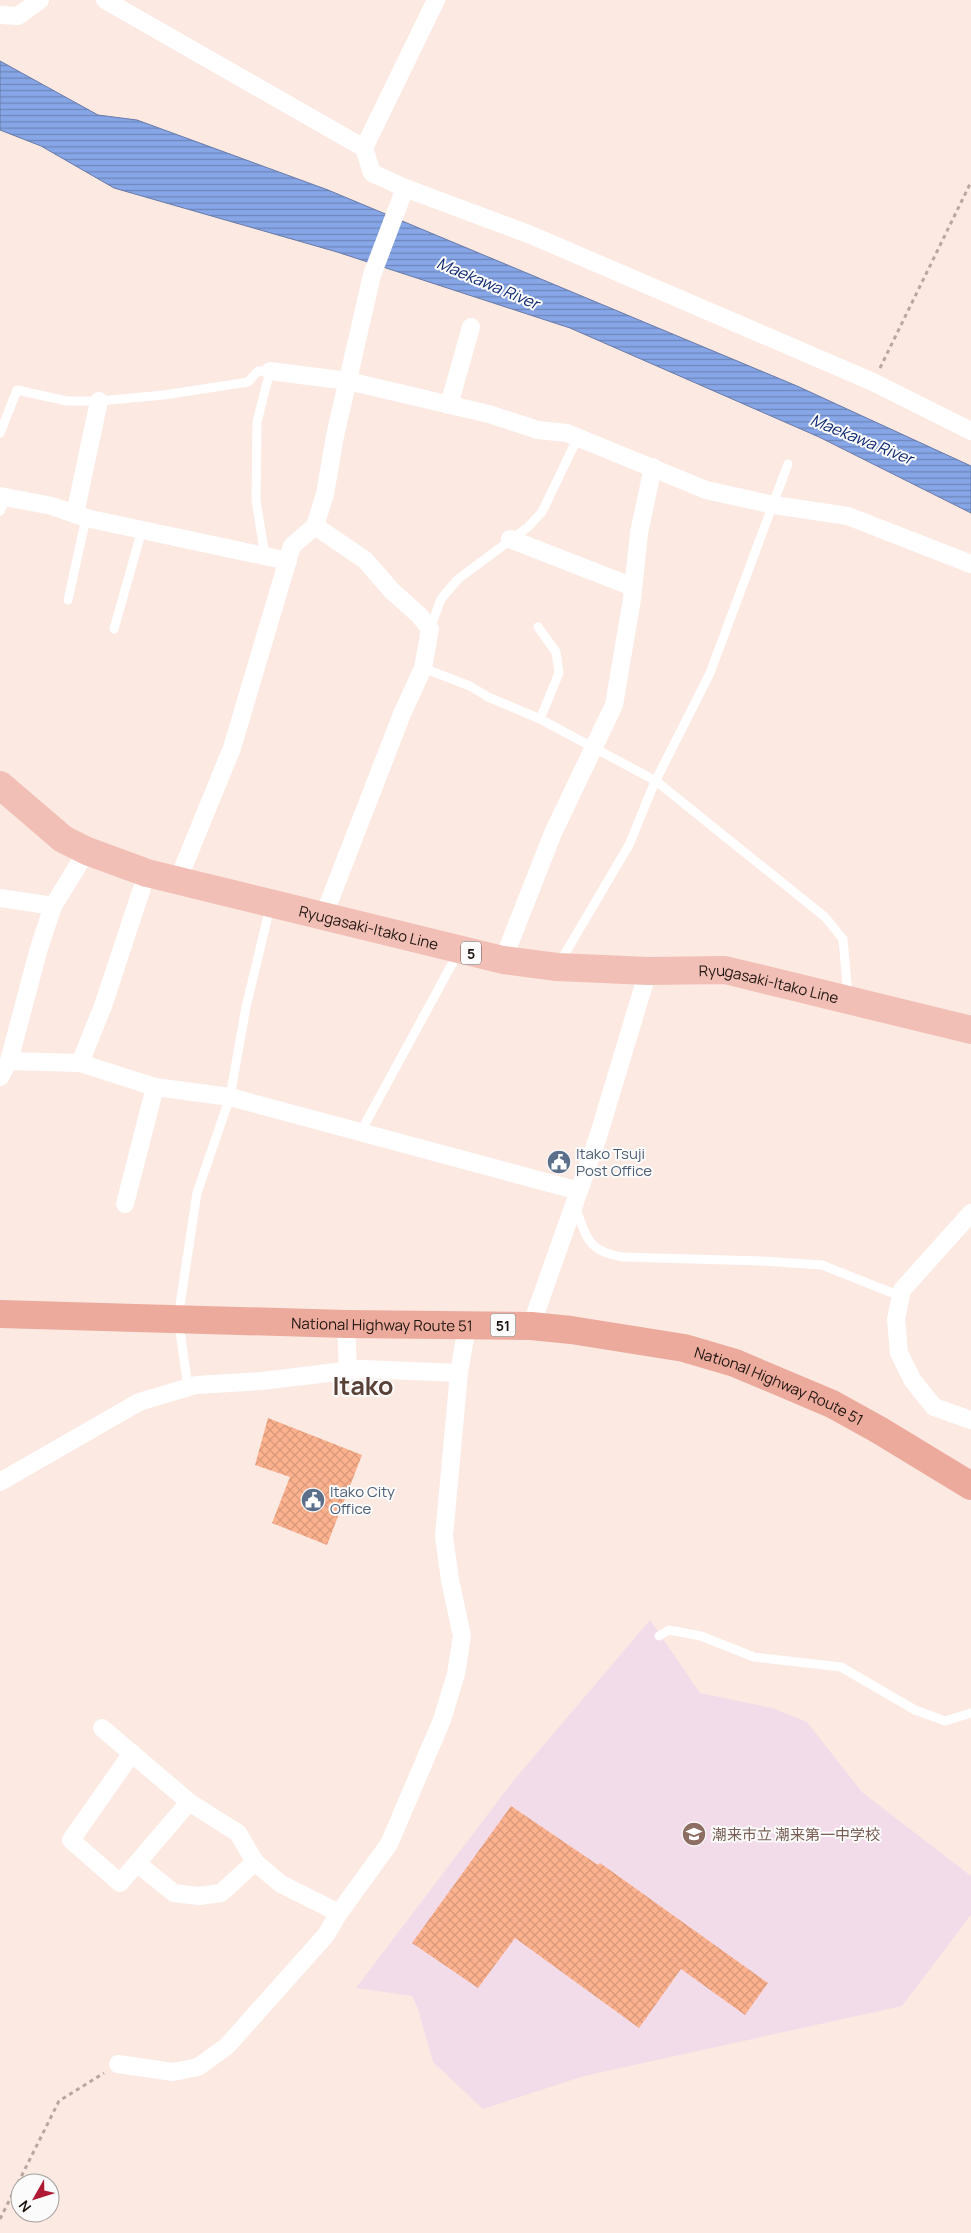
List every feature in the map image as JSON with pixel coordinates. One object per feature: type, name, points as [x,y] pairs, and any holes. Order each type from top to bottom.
[{"type":"highway","name":"National Highway Route 51","points":[[0,1314],[346,1324],[531,1326],[580,1331],[684,1348],[735,1364],[832,1404],[913,1450],[971,1486]]},
{"type":"main road","name":"Ryugasaki-Itako Line","points":[[0,785],[63,839],[87,851],[147,873],[272,902],[503,960],[557,966],[648,971],[725,970],[848,998],[971,1030]]},
{"type":"street","points":[[0,15],[18,16],[40,0]]},
{"type":"street","points":[[106,0],[364,148],[372,173],[405,188],[531,235],[873,382],[971,431]]},
{"type":"street","points":[[364,148],[436,0]]},
{"type":"street","points":[[178,880],[232,748],[292,546],[315,526],[326,494],[335,436],[372,275],[405,188]]},
{"type":"street","points":[[449,404],[471,327]]},
{"type":"street","points":[[270,371],[348,381],[489,414],[538,430],[567,433],[706,490],[774,505],[848,516],[969,559]]},
{"type":"street","points":[[81,516],[99,401]]},
{"type":"street","points":[[503,960],[553,833],[614,705],[634,587],[639,533],[653,467]]},
{"type":"street","points":[[2,502],[52,506],[81,516],[288,561]]},
{"type":"street","points":[[315,526],[365,560],[392,591],[419,615],[430,629],[423,668],[402,714],[324,915]]},
{"type":"street","points":[[510,539],[634,587]]},
{"type":"street","points":[[87,851],[53,906],[3,1070],[80,1064],[155,1087],[230,1097],[360,1132],[576,1197]]},
{"type":"street","points":[[80,1064],[102,1006],[147,873]]},
{"type":"street","points":[[0,898],[53,906]]},
{"type":"street","points":[[531,1326],[598,1137],[648,971]]},
{"type":"street","points":[[125,1204],[155,1087]]},
{"type":"street","points":[[971,1213],[902,1290],[896,1319],[899,1353],[913,1381],[934,1407],[971,1420]]},
{"type":"street","points":[[346,1324],[348,1371]]},
{"type":"street","points":[[118,2064],[173,2072],[198,2067],[227,2046],[326,1935],[339,1913],[389,1844],[442,1720],[456,1674],[462,1636],[450,1580],[444,1536],[459,1373],[467,1326]]},
{"type":"street","points":[[0,1482],[140,1402],[196,1385],[262,1381],[361,1369],[459,1373]]},
{"type":"street","points":[[102,1728],[189,1802],[238,1833],[255,1862],[281,1884],[339,1913]]},
{"type":"street","points":[[132,1753],[71,1840],[120,1883],[189,1802]]},
{"type":"street","points":[[138,1864],[174,1893],[199,1896],[221,1893],[255,1862]]},
{"type":"lane","points":[[0,434],[17,390],[66,401],[99,401],[164,395],[248,382],[258,371],[270,371],[257,422],[256,500],[265,556]]},
{"type":"lane","points":[[430,629],[441,599],[458,579],[528,527],[542,512],[578,437]]},
{"type":"lane","points":[[557,966],[629,845],[656,781],[710,672],[788,464]]},
{"type":"lane","points":[[68,600],[81,516]]},
{"type":"lane","points":[[114,629],[142,530]]},
{"type":"lane","points":[[538,627],[556,652],[559,673],[540,719]]},
{"type":"lane","points":[[423,668],[470,686],[540,719],[656,781],[825,917],[843,939],[848,998]]},
{"type":"lane","points":[[188,1387],[178,1318],[197,1193],[230,1097],[246,1007],[272,902]]},
{"type":"lane","points":[[360,1132],[459,950]]},
{"type":"lane","points":[[576,1197],[586,1234],[594,1248],[605,1254],[822,1265],[900,1296]]},
{"type":"lane","points":[[659,1636],[669,1630],[702,1636],[754,1657],[841,1667],[915,1710],[945,1721],[971,1713]]},
{"type":"path","points":[[873,382],[971,182]]},
{"type":"path","points":[[0,2219],[59,2102],[118,2064]]},
{"type":"shaded area","name":"潮来市立 潮来第一中学校","points":[[650,1620],[700,1693],[772,1708],[807,1722],[862,1792],[971,1876],[971,1915],[902,2006],[584,2076],[483,2109],[433,2062],[418,2009],[412,1996],[356,1988],[513,1781]]},
{"type":"water","name":"Maekawa River","points":[[0,61],[98,115],[137,120],[328,190],[797,386],[971,466],[971,513],[819,437],[570,328],[337,252],[114,188],[41,146],[0,130]]},
{"type":"building","name":"Itako City Office","points":[[268,1418],[362,1455],[327,1545],[272,1523],[290,1477],[255,1465]]},
{"type":"building","points":[[511,1806],[598,1865],[600,1863],[768,1983],[745,2015],[681,1969],[639,2028],[515,1938],[478,1988],[412,1943]]},
{"type":"place","name":"Itako Tsuji Post Office","points":[[559,1162]]},
{"type":"place","name":"Itako City Office","points":[[313,1500]]},
{"type":"place","name":"潮来市立 潮来第一中学校","points":[[694,1834]]},
{"type":"district","name":"Itako","points":[[363,1385]]}]
